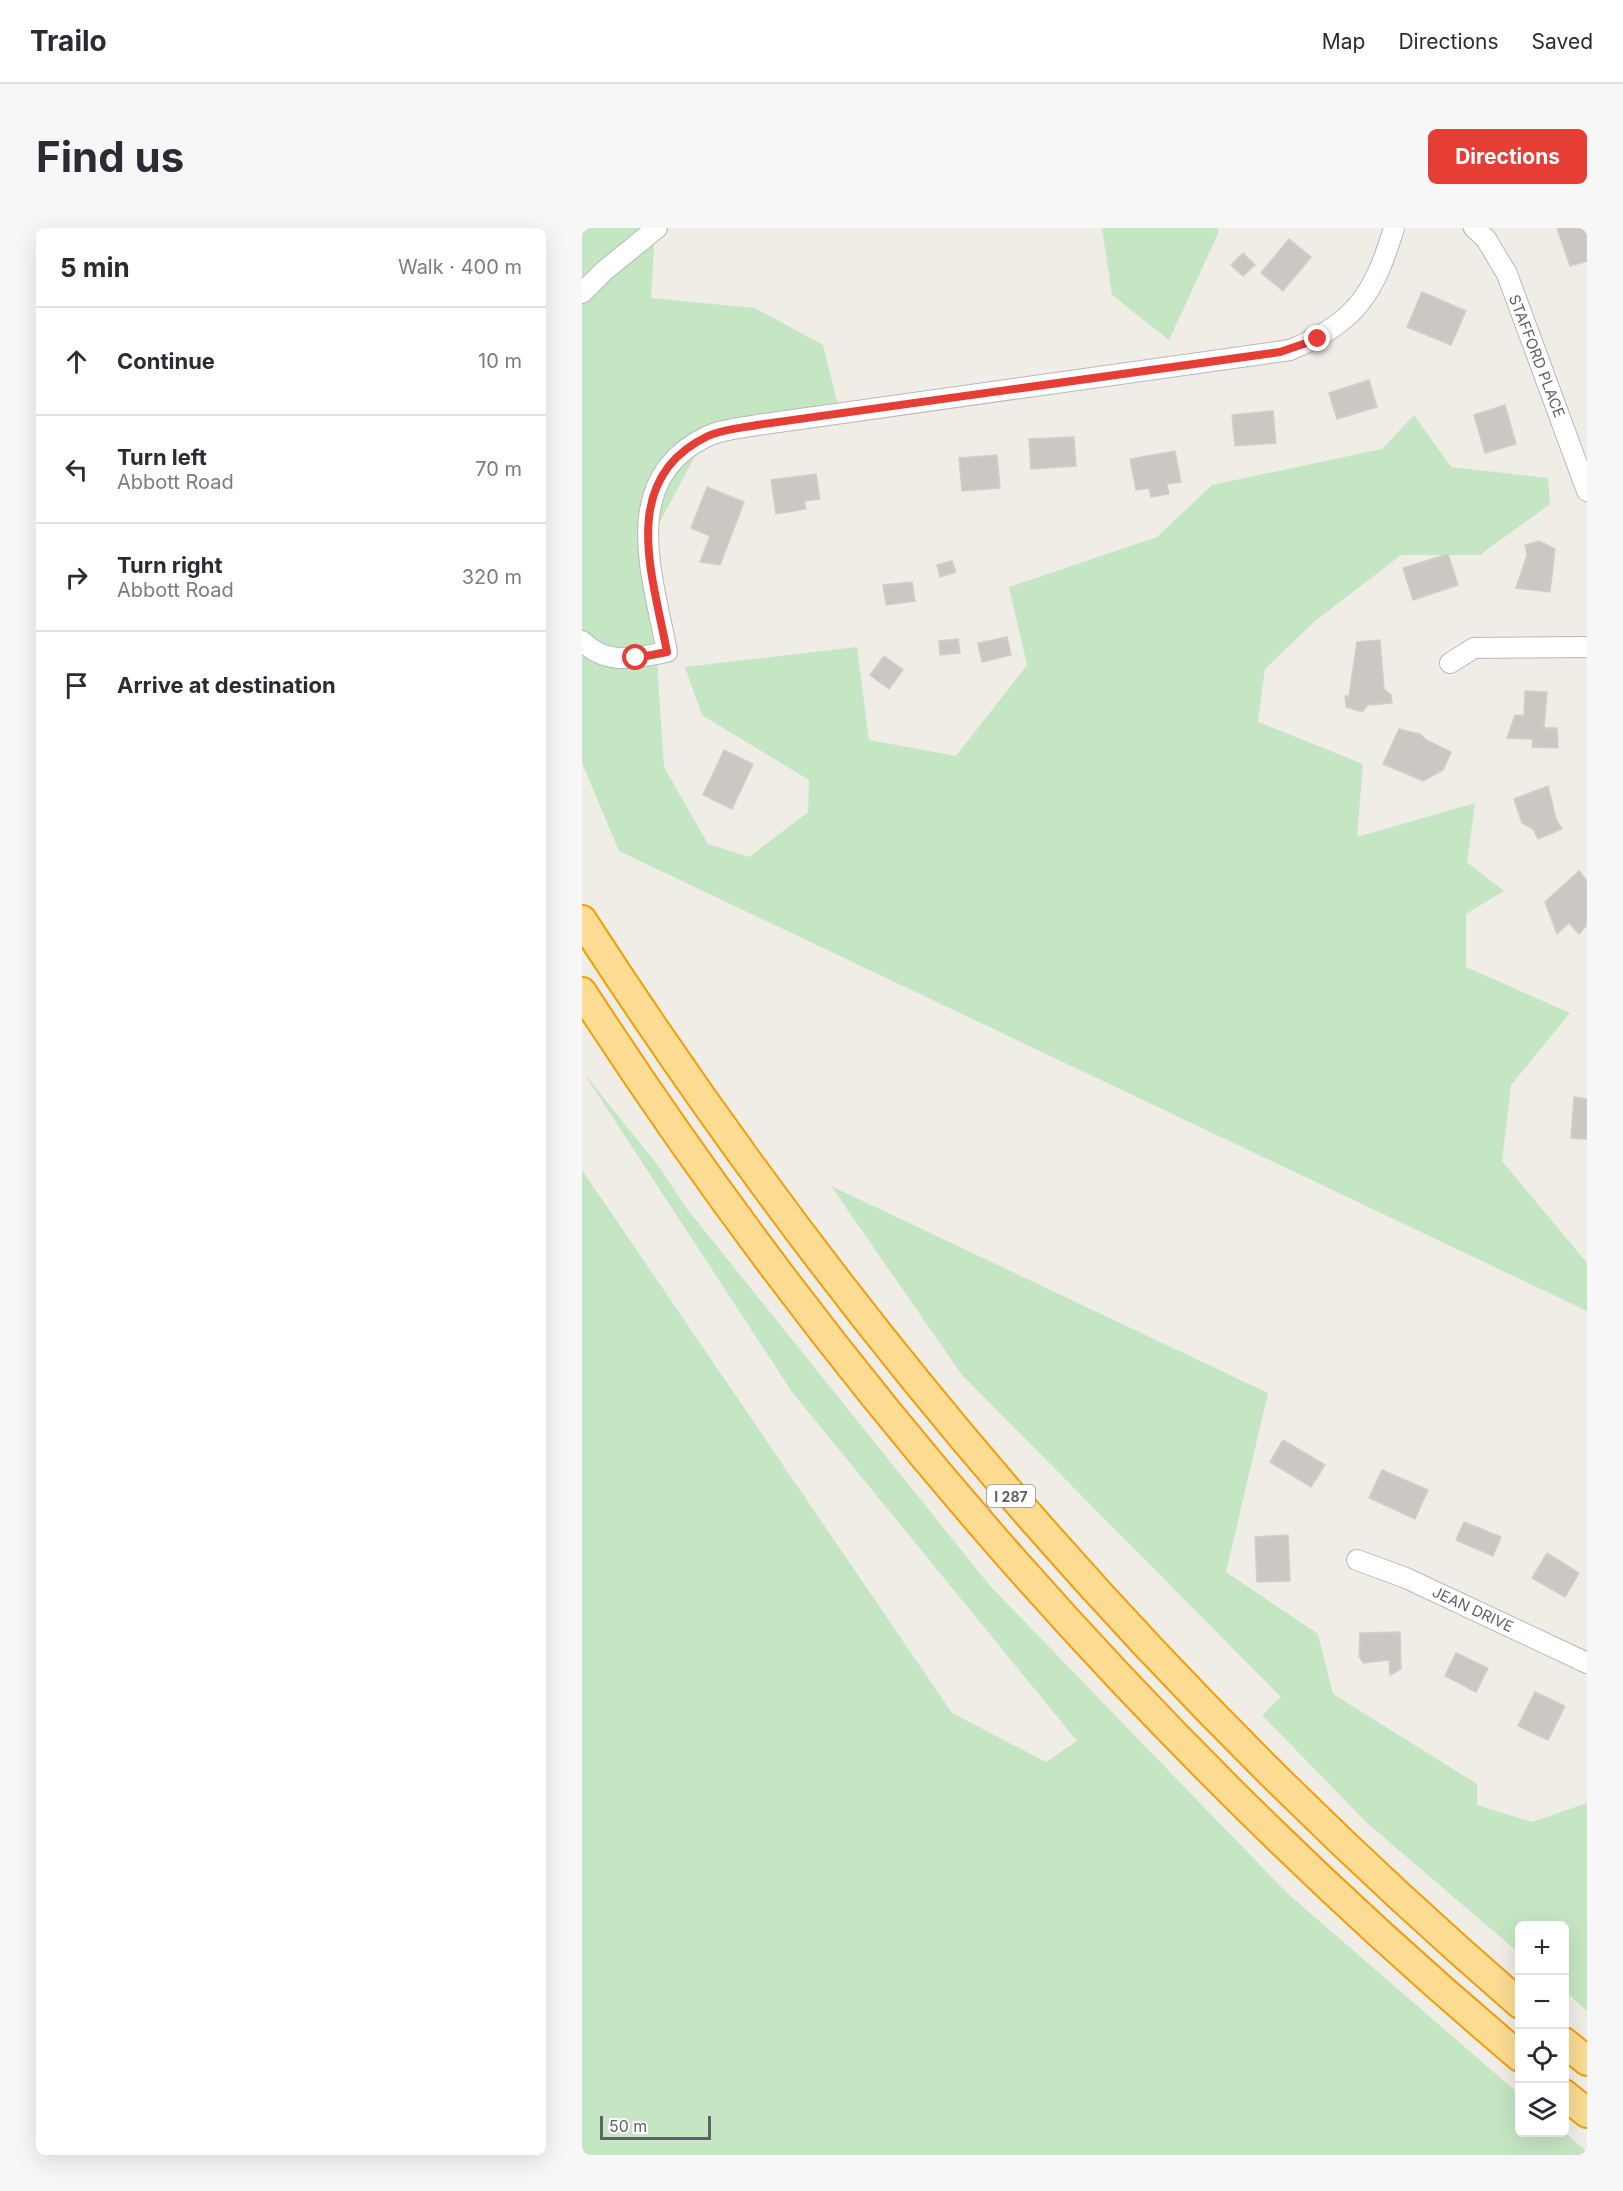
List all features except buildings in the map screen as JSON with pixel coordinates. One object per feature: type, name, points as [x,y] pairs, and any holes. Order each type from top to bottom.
[{"type":"highway","name":"I 287","points":[[582,920],[669,1052],[768,1192],[870,1327],[979,1459],[1091,1587],[1268,1771],[1390,1888],[1515,2000]]},
{"type":"highway","name":"I 287","points":[[582,992],[685,1144],[787,1284],[894,1420],[1004,1549],[1106,1661],[1240,1800],[1364,1918],[1515,2052]]},
{"type":"highway","points":[[1569,2046],[1587,2061]]},
{"type":"highway","points":[[1569,2098],[1587,2113]]},
{"type":"street","points":[[582,293],[604,271],[657,228]]},
{"type":"street","points":[[582,641],[600,655],[617,660],[667,652],[647,542],[648,511],[658,483],[670,466],[691,445],[719,432],[757,425],[1290,350],[1335,328],[1363,299],[1383,263],[1394,228]]},
{"type":"street","name":"STAFFORD PLACE","points":[[1474,228],[1486,239],[1507,274],[1587,491]]},
{"type":"street","points":[[1450,663],[1474,648],[1587,647]]},
{"type":"street","name":"JEAN DRIVE","points":[[1357,1560],[1406,1578],[1587,1663]]},
{"type":"green space","points":[[582,228],[655,228],[651,298],[755,308],[823,345],[840,413],[706,436],[649,542],[664,767],[708,844],[749,857],[808,812],[809,780],[702,715],[685,667],[857,647],[869,740],[956,756],[1027,665],[1009,587],[1157,537],[1212,485],[1382,449],[1414,415],[1451,467],[1548,478],[1550,504],[1480,555],[1401,555],[1315,621],[1265,669],[1258,722],[1363,764],[1357,837],[1475,803],[1467,862],[1504,891],[1466,914],[1466,967],[1570,1013],[1511,1085],[1502,1161],[1587,1263],[1587,1311],[619,851],[582,763]]},
{"type":"green space","points":[[1102,228],[1218,228],[1218,234],[1169,340],[1112,295]]},
{"type":"green space","points":[[583,1072],[660,1168],[687,1209],[991,1587],[1287,1893],[1515,2091],[1515,2137],[1569,2136],[1587,2152],[1587,2155],[582,2155],[582,1170],[952,1713],[1046,1762],[1077,1741],[792,1392]]},
{"type":"green space","points":[[831,1186],[1268,1393],[1226,1572],[1318,1634],[1333,1694],[1477,1784],[1477,1805],[1532,1822],[1587,1803],[1587,2011],[1569,1995],[1569,1921],[1515,1921],[1515,1950],[1367,1823],[1262,1715],[1281,1697],[962,1375]]},
{"type":"route","points":[[636,658],[667,652],[647,542],[646,531],[650,501],[658,483],[683,451],[709,435],[757,425],[1156,367],[1280,352],[1318,339]]}]
